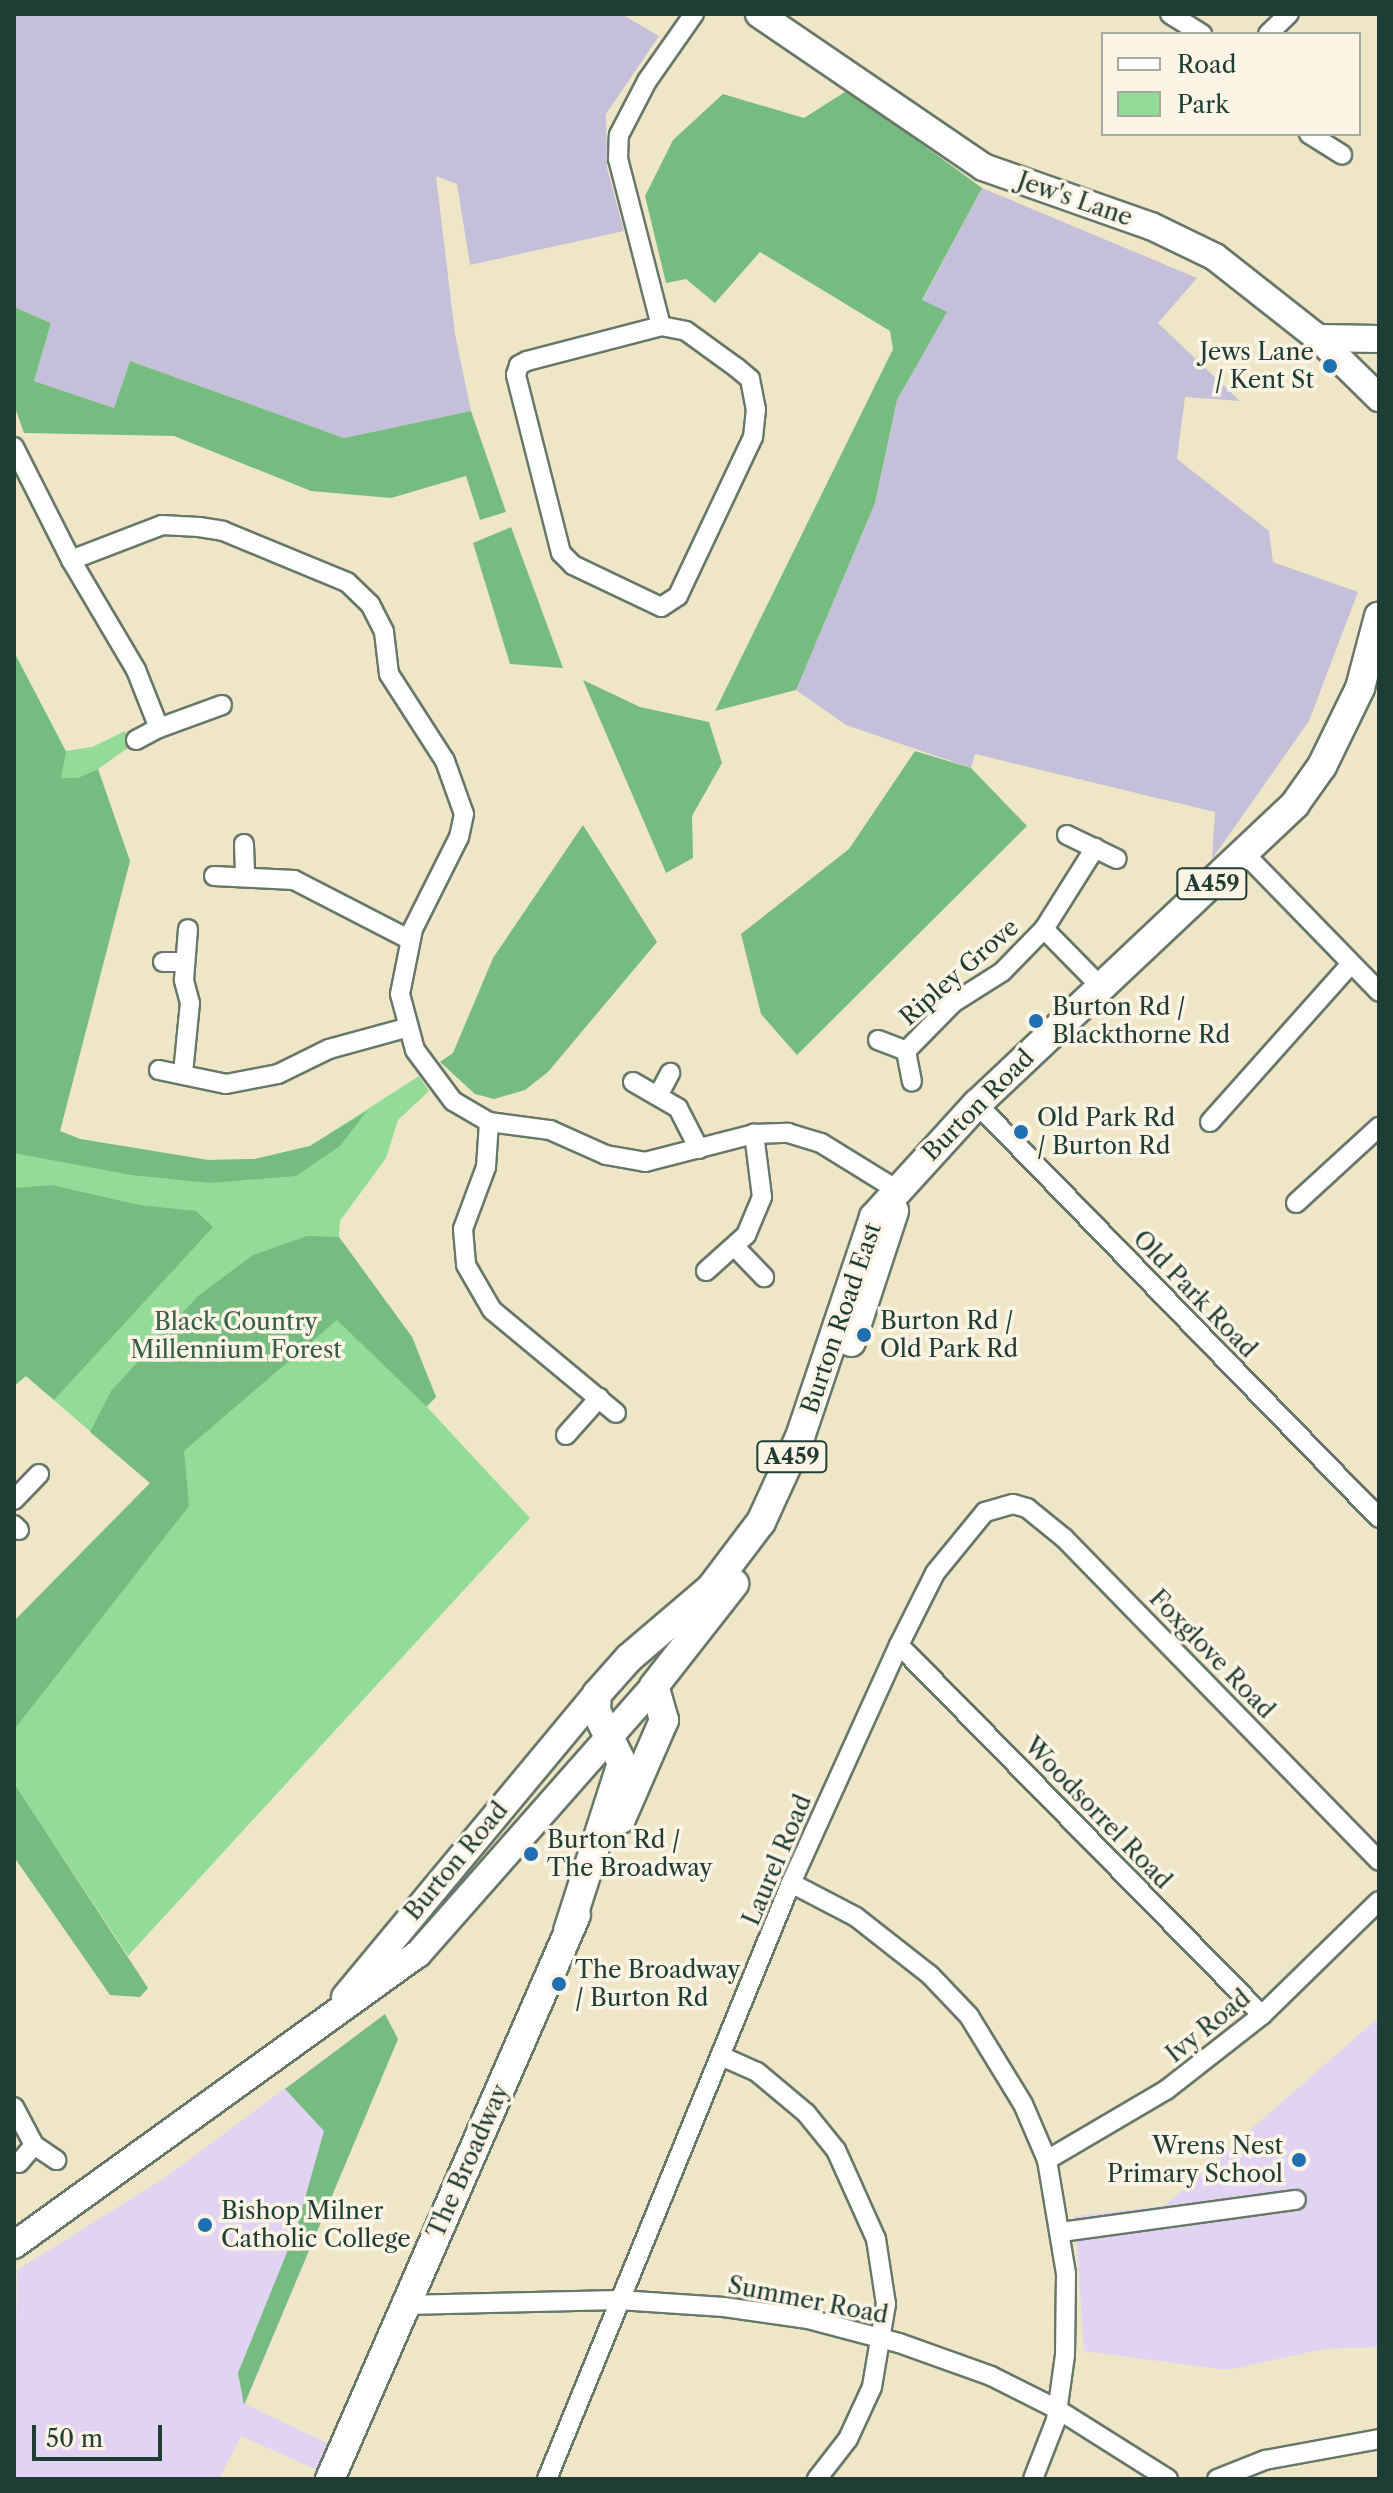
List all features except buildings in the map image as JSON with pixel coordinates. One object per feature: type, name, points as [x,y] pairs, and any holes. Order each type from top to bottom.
[{"type":"main road","name":"Jew's Lane","points":[[759,14],[983,167],[1151,226],[1215,257],[1318,338],[1379,398]]},
{"type":"main road","points":[[1318,338],[1379,339]]},
{"type":"main road","name":"Burton Road","points":[[897,1190],[977,1104],[1295,804],[1322,766],[1360,688],[1379,616]]},
{"type":"main road","name":"Burton Road East","points":[[605,1686],[711,1588],[761,1522],[800,1437],[874,1217],[897,1190]]},
{"type":"main road","name":"Burton Road East","points":[[654,1686],[747,1568],[785,1505],[831,1401],[892,1224],[897,1190]]},
{"type":"main road","points":[[605,1686],[654,1686]]},
{"type":"main road","name":"Burton Road","points":[[318,2031],[481,1828],[605,1686]]},
{"type":"main road","name":"The Broadway","points":[[568,1931],[618,1784],[622,1763],[596,1711],[605,1686]]},
{"type":"main road","name":"Burton Road","points":[[14,2245],[318,2031],[418,1954],[654,1686]]},
{"type":"main road","name":"The Broadway","points":[[330,2479],[568,1931],[656,1746],[664,1720],[654,1686]]},
{"type":"main road","points":[[481,1828],[503,1839],[550,1788],[576,1774]]},
{"type":"street","points":[[661,326],[618,159],[619,135],[647,81],[694,14]]},
{"type":"street","points":[[1170,14],[1199,32]]},
{"type":"street","points":[[1270,32],[1289,14]]},
{"type":"street","points":[[1312,136],[1342,155]]},
{"type":"street","points":[[661,326],[686,331],[750,379],[756,409],[753,437],[678,596],[661,607],[573,565],[561,553],[516,375],[519,365],[527,361],[661,326]]},
{"type":"street","points":[[14,447],[71,560],[136,670],[159,728]]},
{"type":"street","points":[[71,560],[162,525],[199,527],[271,550],[360,592],[384,632],[389,674],[445,761],[464,814],[459,837],[410,940],[400,994],[406,1028],[425,1068],[448,1097],[489,1122],[550,1130],[624,1160],[645,1162],[754,1134],[788,1133],[821,1143],[897,1190]]},
{"type":"street","points":[[136,740],[159,728],[222,705]]},
{"type":"street","points":[[1067,835],[1117,859]]},
{"type":"street","points":[[244,844],[245,874]]},
{"type":"street","name":"Ripley Grove","points":[[906,1051],[953,1003],[1002,972],[1044,929],[1095,848]]},
{"type":"street","points":[[1245,854],[1379,992]]},
{"type":"street","points":[[214,876],[245,874],[309,886],[410,940]]},
{"type":"street","points":[[183,1073],[190,1003],[184,962],[188,929]]},
{"type":"street","name":"Ripley Grove","points":[[1044,929],[1100,986]]},
{"type":"street","points":[[163,962],[184,962]]},
{"type":"street","points":[[1210,1122],[1351,964]]},
{"type":"street","points":[[159,1070],[226,1084],[278,1074],[329,1049],[406,1028]]},
{"type":"street","name":"Ripley Grove","points":[[878,1040],[906,1051]]},
{"type":"street","name":"Ripley Grove","points":[[906,1051],[912,1081]]},
{"type":"street","points":[[659,1094],[670,1073]]},
{"type":"street","points":[[633,1082],[659,1094],[678,1108],[699,1149]]},
{"type":"street","name":"Old Park Road","points":[[977,1104],[1379,1518]]},
{"type":"street","points":[[489,1122],[486,1167],[463,1229],[466,1265],[492,1310],[616,1413]]},
{"type":"street","points":[[1296,1203],[1379,1127]]},
{"type":"street","points":[[706,1271],[735,1247],[762,1197],[754,1134]]},
{"type":"street","points":[[735,1247],[764,1277]]},
{"type":"street","points":[[566,1435],[599,1398]]},
{"type":"street","points":[[14,1500],[39,1474]]},
{"type":"street","name":"Laurel Road","points":[[547,2479],[791,1883],[899,1645],[935,1573],[985,1512],[998,1507]]},
{"type":"street","name":"Foxglove Road","points":[[998,1507],[1027,1508],[1064,1538],[1379,1861]]},
{"type":"street","name":"Woodsorrel Road","points":[[899,1645],[1262,2015]]},
{"type":"street","points":[[791,1883],[856,1917],[930,1975],[969,2016],[1023,2104],[1047,2160],[1061,2232],[1065,2355],[1057,2409],[1033,2479]]},
{"type":"street","name":"Ivy Road","points":[[1047,2160],[1166,2090],[1262,2015],[1379,1901]]},
{"type":"street","points":[[721,2056],[757,2072],[806,2113],[836,2150],[876,2239],[886,2304],[872,2387],[848,2439],[817,2479]]},
{"type":"street","points":[[14,2107],[34,2145],[56,2160]]},
{"type":"street","points":[[19,2163],[34,2145]]},
{"type":"street","points":[[1061,2232],[1296,2200]]},
{"type":"street","name":"Summer Road","points":[[404,2305],[619,2300],[738,2309],[882,2338],[991,2376],[1057,2409],[1168,2479]]},
{"type":"street","points":[[1217,2479],[1265,2460],[1379,2439]]},
{"type":"shaded area","points":[[14,14],[621,14],[659,36],[606,114],[607,168],[624,231],[470,265],[457,184],[436,176],[455,334],[471,411],[344,438],[130,361],[114,408],[34,381],[51,323],[14,307]]},
{"type":"shaded area","points":[[982,188],[1197,278],[1158,323],[1240,401],[1185,397],[1177,459],[1269,531],[1273,562],[1358,592],[1309,721],[1212,859],[1215,812],[975,754],[971,768],[846,725],[796,690],[875,503],[897,400],[946,313],[922,301]]},
{"type":"shaded area","name":"Bishop Milner Catholic College","points":[[385,2014],[398,2039],[245,2404],[329,2444],[317,2470],[241,2436],[219,2479],[14,2479],[17,2270],[163,2179]]},
{"type":"shaded area","name":"Wrens Nest Primary School","points":[[1379,2017],[1379,2347],[1324,2349],[1227,2370],[1084,2351],[1075,2216],[1164,2206]]},
{"type":"green space","points":[[848,90],[982,188],[922,300],[947,312],[897,400],[875,503],[796,690],[715,711],[893,349],[890,331],[760,252],[715,303],[686,279],[666,283],[645,196],[673,140],[723,94],[804,118]]},
{"type":"green space","points":[[14,307],[51,323],[34,381],[114,408],[130,361],[344,438],[471,411],[506,512],[480,520],[466,476],[391,498],[311,491],[174,436],[24,433],[14,405]]},
{"type":"green space","points":[[511,527],[563,668],[510,664],[473,543]]},
{"type":"green space","points":[[14,652],[66,751],[92,747],[125,731],[132,745],[98,769],[122,856],[60,1131],[80,1139],[208,1160],[255,1159],[310,1146],[419,1076],[429,1091],[398,1120],[386,1158],[340,1221],[339,1237],[412,1337],[436,1397],[427,1407],[530,1518],[128,1956],[14,1783],[14,1730],[188,1506],[150,1483],[26,1376],[14,1386]]},
{"type":"green space","points":[[14,652],[66,752],[61,778],[78,778],[98,769],[130,861],[60,1131],[80,1139],[208,1160],[255,1159],[310,1146],[367,1111],[340,1146],[296,1176],[210,1183],[131,1175],[14,1153]]},
{"type":"green space","points":[[583,680],[640,707],[709,722],[722,763],[692,816],[693,858],[666,873]]},
{"type":"green space","points":[[915,751],[971,768],[1027,826],[797,1055],[761,1014],[741,934],[849,849]]},
{"type":"green space","points":[[583,825],[657,942],[548,1072],[525,1090],[494,1099],[475,1094],[440,1062],[453,1053],[493,958]]},
{"type":"green space","name":"Black Country Millennium Forest","points":[[52,1185],[139,1205],[196,1211],[213,1227],[54,1400],[26,1376],[14,1386],[14,1188]]},
{"type":"green space","name":"Black Country Millennium Forest","points":[[307,1236],[339,1237],[412,1337],[436,1397],[426,1406],[337,1320],[184,1451],[189,1506],[14,1730],[14,1621],[150,1483],[90,1432],[111,1391],[198,1296],[253,1255]]},
{"type":"green space","points":[[14,1783],[148,1988],[140,1997],[110,1995],[14,1857]]},
{"type":"green space","points":[[385,2014],[398,2039],[244,2405],[238,2373],[296,2230],[324,2131],[285,2089]]},
{"type":"place","name":"Jews Lane / Kent St","points":[[1330,366]]},
{"type":"place","name":"Burton Rd / Blackthorne Rd","points":[[1036,1021]]},
{"type":"place","name":"Old Park Rd / Burton Rd","points":[[1021,1132]]},
{"type":"place","name":"Burton Rd / Old Park Rd","points":[[864,1335]]},
{"type":"place","name":"Burton Rd / The Broadway","points":[[531,1854]]},
{"type":"place","name":"The Broadway / Burton Rd","points":[[559,1984]]},
{"type":"place","name":"Wrens Nest Primary School","points":[[1299,2160]]},
{"type":"place","name":"Bishop Milner Catholic College","points":[[205,2225]]}]
